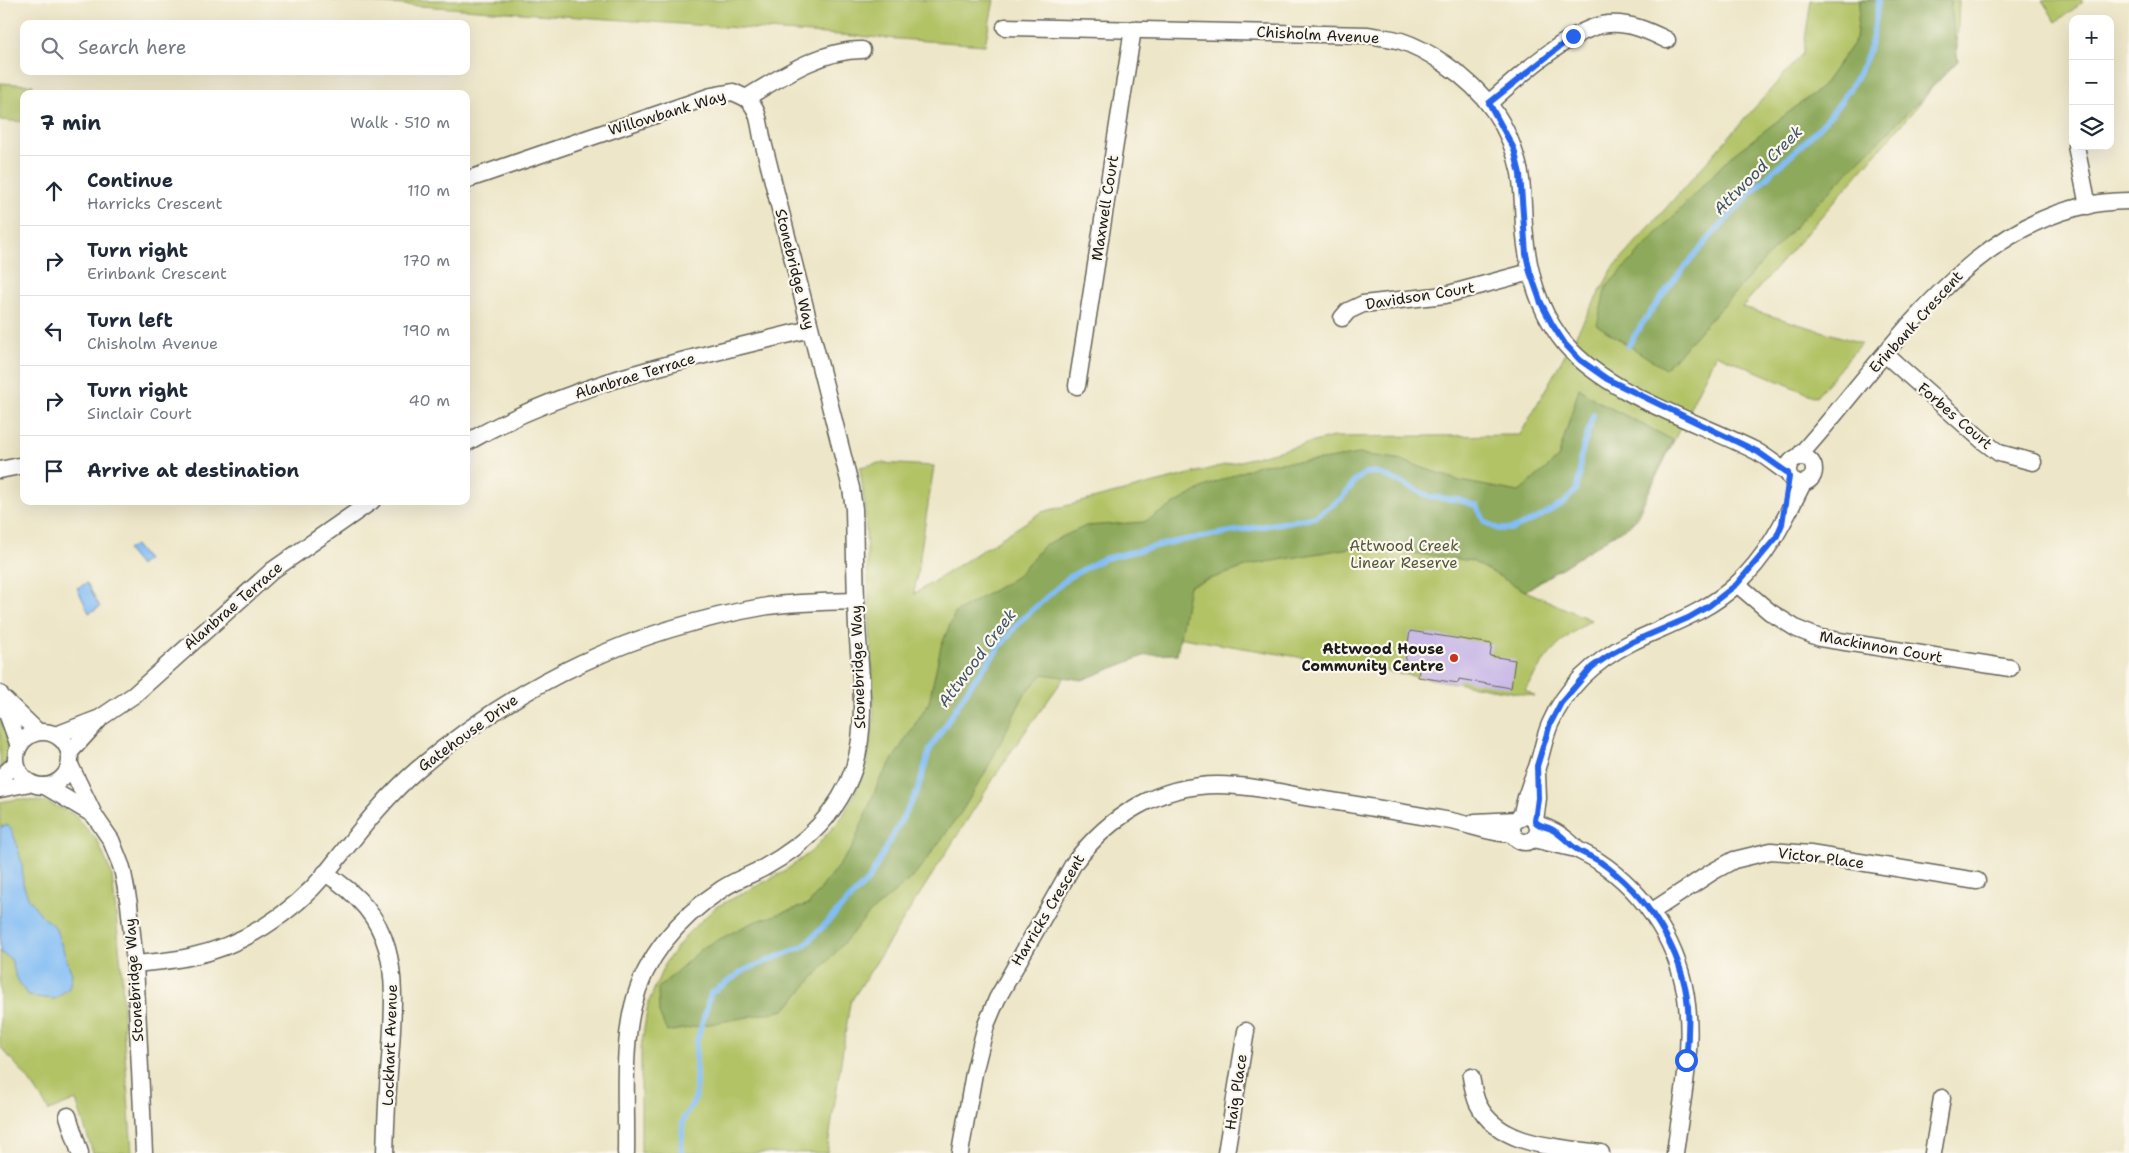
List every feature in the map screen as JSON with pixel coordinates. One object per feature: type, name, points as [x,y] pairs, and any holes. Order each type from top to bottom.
[{"type":"street","points":[[1489,103],[1559,47],[1590,27],[1608,24],[1626,25],[1647,30],[1667,40]]},
{"type":"street","name":"Chisholm Avenue","points":[[1005,27],[1368,35],[1402,41],[1431,54],[1476,88],[1489,103],[1514,149],[1520,174],[1526,254],[1530,272],[1541,303],[1565,344],[1580,360],[1607,379],[1797,469]]},
{"type":"street","name":"Maxwell Court","points":[[1077,386],[1133,30]]},
{"type":"street","name":"Willowbank Way","points":[[470,179],[711,96],[733,92],[746,98],[822,57],[840,51],[862,50]]},
{"type":"street","name":"Stonebridge Way","points":[[626,1153],[629,1026],[644,974],[656,953],[673,930],[697,907],[724,888],[790,852],[811,835],[830,813],[843,792],[853,769],[861,729],[862,706],[856,601],[854,509],[851,488],[762,142],[758,115],[755,108],[746,98]]},
{"type":"street","points":[[2077,150],[2088,206]]},
{"type":"street","name":"Erinbank Crescent","points":[[1526,826],[1525,796],[1550,724],[1561,703],[1592,667],[1632,642],[1688,618],[1709,606],[1737,584],[1776,538],[1782,524],[1797,469],[1854,391],[1947,285],[1968,265],[1998,243],[2028,226],[2059,214],[2088,206],[2129,201]]},
{"type":"street","name":"Davidson Court","points":[[1342,318],[1348,311],[1363,304],[1445,295],[1530,272]]},
{"type":"street","name":"Alanbrae Terrace","points":[[470,441],[525,414],[624,376],[810,329]]},
{"type":"street","name":"Forbes Court","points":[[1886,355],[1983,441],[1999,452],[2033,462]]},
{"type":"street","points":[[0,470],[20,466]]},
{"type":"street","name":"Alanbrae Terrace","points":[[56,735],[100,718],[134,694],[273,570],[366,505]]},
{"type":"street","name":"Mackinnon Court","points":[[1737,584],[1770,612],[1797,629],[1820,638],[2010,668]]},
{"type":"street","name":"Gatehouse Drive","points":[[135,964],[189,957],[223,947],[251,934],[280,917],[300,900],[325,874],[362,827],[417,770],[461,734],[506,703],[553,675],[601,652],[648,635],[704,619],[769,606],[856,601]]},
{"type":"street","points":[[0,695],[38,732]]},
{"type":"street","points":[[0,695],[19,746],[16,764],[19,772],[38,785]]},
{"type":"street","name":"Alanbrae Terrace","points":[[0,789],[38,785],[61,780],[70,759],[100,718]]},
{"type":"street","points":[[19,746],[30,735],[38,732],[56,735],[62,739],[70,759]]},
{"type":"street","name":"Stonebridge Way","points":[[70,759],[94,815],[111,840],[122,868],[129,904],[135,964],[144,1153]]},
{"type":"street","points":[[0,778],[16,764]]},
{"type":"street","name":"Stonebridge Way","points":[[38,785],[94,815]]},
{"type":"street","name":"Harricks Crescent","points":[[960,1153],[974,1073],[986,1025],[997,999],[1074,863],[1088,844],[1109,824],[1134,807],[1169,792],[1192,787],[1219,785],[1256,788],[1462,823],[1480,830],[1526,826],[1551,829],[1576,849],[1616,874],[1651,912],[1670,943],[1682,975],[1688,1006],[1686,1060],[1675,1153]]},
{"type":"street","name":"Victor Place","points":[[1651,912],[1712,872],[1734,860],[1771,851],[1810,854],[1977,881]]},
{"type":"street","name":"Lockhart Avenue","points":[[325,874],[340,883],[358,898],[374,919],[385,940],[391,965],[394,986],[385,1153]]},
{"type":"street","name":"Haig Place","points":[[1226,1153],[1246,1031]]},
{"type":"street","points":[[1470,1078],[1478,1103],[1500,1130],[1516,1139],[1601,1153]]},
{"type":"street","points":[[1933,1153],[1942,1098]]},
{"type":"street","points":[[68,1116],[80,1153]]},
{"type":"green space","points":[[333,0],[994,0],[985,45]]},
{"type":"green space","name":"Attwood Creek Linear Reserve","points":[[1811,0],[1959,0],[1957,48],[1927,95],[1742,307],[1861,343],[1816,397],[1716,354],[1635,521],[1521,589],[1591,620],[1569,635],[1553,650],[1539,668],[1525,690],[1535,696],[1134,630],[1077,660],[1010,753],[850,1003],[827,1153],[641,1153],[641,1048],[648,1004],[665,963],[688,933],[716,907],[782,873],[812,851],[843,816],[865,772],[874,720],[865,508],[860,467],[879,463],[934,466],[914,594],[1042,512],[1333,437],[1520,435],[1613,268],[1803,53]]},
{"type":"green space","points":[[1860,0],[1950,0],[1958,61],[1804,217],[1665,369],[1597,325],[1606,287],[1730,157],[1822,87],[1856,39]]},
{"type":"green space","points":[[2042,0],[2082,0],[2082,3],[2056,22]]},
{"type":"green space","points":[[0,83],[33,85],[33,90],[20,90],[20,122],[0,120]]},
{"type":"green space","points":[[1579,388],[1597,401],[1673,440],[1631,524],[1525,591],[1472,561],[1362,546],[1255,564],[1189,586],[1177,654],[1146,655],[1082,680],[1043,674],[1024,695],[986,771],[960,814],[916,874],[869,914],[785,1010],[667,1032],[659,1013],[658,988],[704,947],[751,923],[809,904],[852,848],[879,781],[929,702],[941,646],[955,613],[1016,577],[1044,545],[1086,526],[1144,522],[1204,487],[1261,464],[1322,460],[1359,454],[1398,459],[1460,481],[1519,492],[1558,458]]},
{"type":"green space","points":[[0,717],[8,741],[8,758],[0,768]]},
{"type":"green space","points":[[19,799],[46,802],[73,814],[97,840],[112,875],[122,976],[124,1041],[132,1153],[93,1153],[76,1100],[49,1111],[27,1078],[0,1047],[0,802]]},
{"type":"water","points":[[135,545],[147,560],[140,566],[127,550]]},
{"type":"water","points":[[87,583],[100,607],[89,613],[77,588]]},
{"type":"water","points":[[9,825],[16,841],[22,864],[23,884],[29,899],[43,917],[55,927],[72,974],[69,988],[55,999],[28,996],[16,977],[11,959],[0,952],[0,827]]},
{"type":"building","name":"Attwood House Community Centre","points":[[1410,631],[1492,644],[1490,656],[1515,660],[1511,688],[1459,679],[1458,683],[1418,677],[1419,669],[1404,667]]},
{"type":"waterway","name":"Attwood Creek","points":[[1628,346],[1642,323],[1674,280],[1708,240],[1763,181],[1807,140],[1842,100],[1864,63],[1870,48],[1879,0]]},
{"type":"waterway","name":"Attwood Creek","points":[[681,1153],[683,1120],[696,1097],[696,1044],[711,993],[745,970],[804,946],[869,879],[917,792],[930,749],[972,683],[1019,622],[1069,577],[1103,559],[1173,542],[1315,517],[1342,498],[1355,481],[1365,473],[1375,472],[1431,497],[1459,500],[1477,506],[1485,522],[1498,529],[1512,529],[1536,519],[1565,502],[1576,490],[1580,474],[1580,459],[1593,415]]},
{"type":"place","name":"Attwood House Community Centre","points":[[1454,658]]},
{"type":"route","points":[[1573,36],[1489,103],[1514,149],[1523,196],[1526,254],[1541,303],[1565,344],[1580,360],[1607,379],[1661,407],[1758,452],[1788,473],[1789,477],[1782,524],[1776,538],[1764,554],[1737,584],[1709,606],[1688,618],[1632,642],[1592,667],[1561,703],[1550,724],[1537,766],[1538,798],[1535,821],[1537,824],[1551,829],[1576,849],[1616,874],[1651,912],[1670,943],[1682,975],[1688,1006],[1686,1060]]}]
